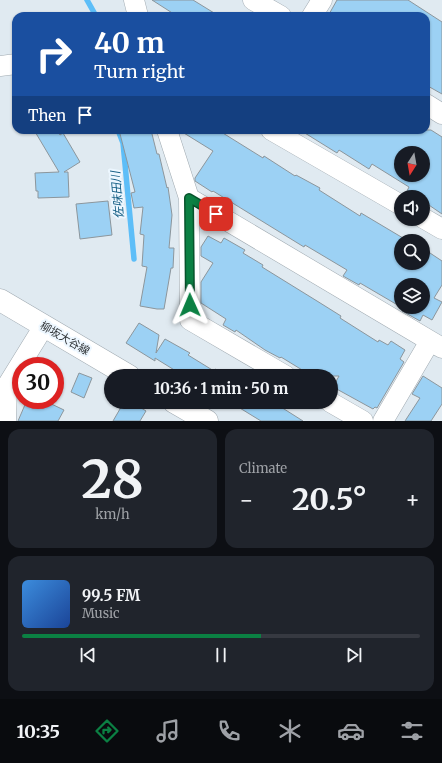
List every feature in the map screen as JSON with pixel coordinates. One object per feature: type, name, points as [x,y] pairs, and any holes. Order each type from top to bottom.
[{"type":"street","points":[[134,0],[137,12]]},
{"type":"street","points":[[253,0],[274,12]]},
{"type":"street","points":[[314,12],[322,0]]},
{"type":"street","points":[[0,66],[12,64]]},
{"type":"street","points":[[430,106],[442,114]]},
{"type":"street","points":[[167,134],[189,198],[190,320],[274,369]]},
{"type":"street","points":[[278,134],[394,201]]},
{"type":"street","points":[[189,198],[436,344],[383,421]]},
{"type":"street","points":[[430,222],[442,229]]},
{"type":"street","name":"柳坂大谷線","points":[[0,300],[117,369]]},
{"type":"street","points":[[6,421],[7,386],[44,326]]},
{"type":"street","points":[[338,407],[363,421]]},
{"type":"street","points":[[186,409],[207,421]]},
{"type":"building","points":[[152,0],[193,0],[212,12],[171,12]]},
{"type":"building","points":[[337,0],[408,0],[427,12],[330,12]]},
{"type":"building","points":[[430,14],[442,22],[442,94],[430,87]]},
{"type":"building","points":[[431,130],[442,137],[442,214],[430,206],[430,190],[408,190],[409,187],[401,182],[430,182],[430,146],[394,146],[394,178],[372,164],[369,169],[339,150],[337,153],[306,134],[430,134]]},
{"type":"building","points":[[36,134],[64,134],[80,162],[64,172],[68,172],[69,197],[38,198],[35,173],[59,172]]},
{"type":"building","points":[[120,134],[152,134],[157,154],[159,154],[167,188],[168,187],[172,215],[169,248],[174,248],[173,268],[171,268],[164,309],[140,306],[147,267],[142,266],[144,235],[140,234],[143,207],[134,208],[131,193],[135,192]]},
{"type":"building","points":[[185,134],[224,134],[263,158],[264,156],[295,176],[296,175],[320,188],[319,190],[360,216],[361,213],[396,234],[394,234],[394,270],[430,270],[430,253],[442,261],[442,285],[434,298],[442,302],[432,320],[423,315],[420,321],[407,314],[430,314],[430,278],[394,278],[394,303],[360,283],[359,285],[343,276],[347,270],[305,245],[304,247],[213,191],[212,192],[195,181],[195,178],[213,151]]},
{"type":"building","points":[[108,201],[112,235],[80,239],[76,204]]},
{"type":"building","points":[[208,236],[221,243],[224,238],[245,250],[243,253],[263,265],[262,267],[341,316],[340,318],[378,342],[379,340],[388,345],[391,341],[405,350],[400,359],[404,362],[377,408],[375,407],[373,409],[338,390],[338,369],[301,369],[281,357],[280,358],[265,350],[236,330],[235,332],[223,325],[226,319],[201,303],[201,282],[213,263],[201,256],[201,247]]},
{"type":"building","points":[[139,323],[159,335],[156,353],[165,339],[190,353],[188,355],[211,369],[173,369],[155,358],[155,361],[126,343]]},
{"type":"building","points":[[79,373],[92,378],[84,398],[71,392]]},
{"type":"building","points":[[423,376],[442,388],[442,404],[431,421],[405,421],[420,398],[412,394]]},
{"type":"building","points":[[23,409],[64,410],[58,421],[18,421]]},
{"type":"building","points":[[120,409],[143,409],[146,411],[140,421],[113,421]]},
{"type":"building","points":[[241,409],[284,409],[303,421],[261,421]]},
{"type":"waterway","name":"佐味田川","points":[[87,0],[94,12]]},
{"type":"waterway","name":"佐味田川","points":[[120,134],[123,143],[134,259]]},
{"type":"route","points":[[190,305],[189,198],[216,214]]}]
